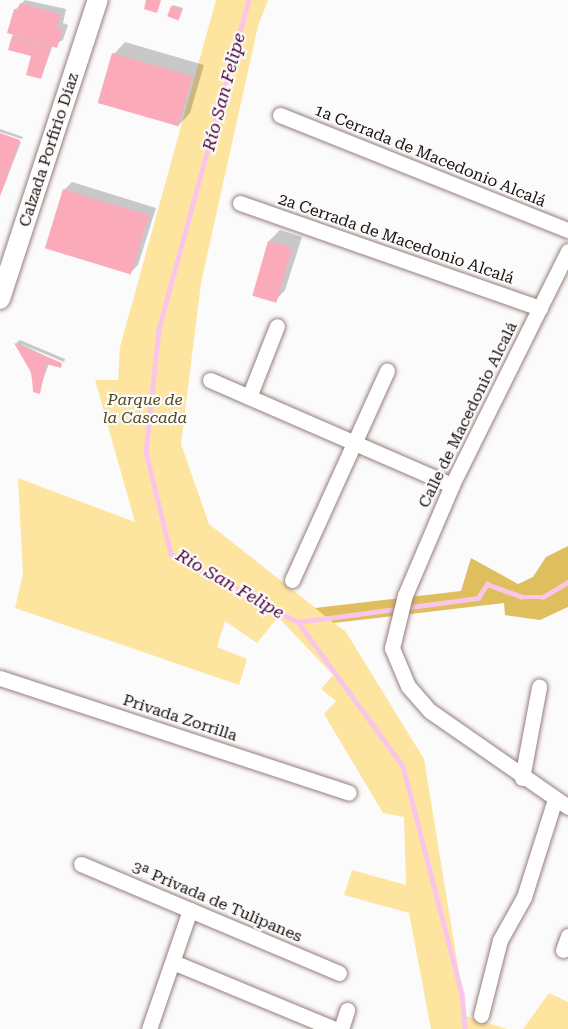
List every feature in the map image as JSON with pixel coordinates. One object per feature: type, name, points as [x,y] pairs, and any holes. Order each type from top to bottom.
[{"type":"main road","name":"Calzada Porfirio Díaz","points":[[0,299],[98,0]]},
{"type":"street","name":"1a Cerrada de Macedonio Alcalá","points":[[280,115],[568,230]]},
{"type":"street","name":"2a Cerrada de Macedonio Alcalá","points":[[240,203],[540,308]]},
{"type":"street","name":"Calle de Macedonio Alcalá","points":[[562,803],[522,778],[429,711],[408,686],[392,648],[397,620],[405,595],[452,485],[568,251]]},
{"type":"street","points":[[249,397],[278,326]]},
{"type":"street","points":[[292,580],[387,371]]},
{"type":"street","points":[[210,380],[452,485]]},
{"type":"street","name":"Privada Zorrilla","points":[[0,678],[349,793]]},
{"type":"street","points":[[522,778],[539,687]]},
{"type":"street","points":[[481,1015],[500,940],[524,897],[562,803]]},
{"type":"street","name":"3ª Privada de Tulipanes","points":[[81,864],[339,973]]},
{"type":"street","points":[[149,1029],[190,910]]},
{"type":"street","points":[[173,962],[335,1029]]},
{"type":"street","points":[[341,1029],[347,1010]]},
{"type":"green space","name":"Parque de la Cascada","points":[[216,0],[268,0],[258,26],[201,283],[181,444],[209,524],[346,632],[424,759],[466,1016],[507,1029],[431,1029],[409,913],[344,895],[352,870],[406,885],[404,817],[383,813],[324,714],[336,701],[321,689],[333,675],[278,617],[257,643],[225,621],[217,647],[247,659],[239,685],[15,608],[23,574],[18,478],[135,522],[95,380],[118,380],[120,347]]},
{"type":"green space","points":[[549,993],[568,1002],[568,1029],[523,1029]]},
{"type":"shaded area","points":[[568,546],[568,607],[540,620],[505,615],[504,603],[334,623],[315,608],[461,591],[471,558],[518,584],[533,577],[546,557]]},
{"type":"building","points":[[146,0],[161,0],[157,13],[144,9]]},
{"type":"building","points":[[20,3],[61,15],[57,29],[63,30],[57,48],[7,33],[14,9],[18,10]]},
{"type":"building","points":[[171,6],[182,10],[179,20],[167,16]]},
{"type":"building","points":[[12,36],[51,47],[41,79],[26,75],[31,56],[8,50]]},
{"type":"building","points":[[112,53],[193,76],[178,126],[98,103]]},
{"type":"building","points":[[0,133],[20,140],[8,174],[0,171]]},
{"type":"building","points":[[0,172],[8,175],[0,196]]},
{"type":"building","points":[[63,189],[149,215],[131,275],[45,248]]},
{"type":"building","points":[[268,241],[292,248],[276,303],[252,296]]},
{"type":"building","points":[[14,343],[62,363],[61,368],[46,364],[40,394],[33,392],[32,374]]},
{"type":"waterway","name":"Río San Felipe","points":[[249,0],[159,329],[146,452],[171,554],[298,622],[403,766],[462,994],[465,1029]]},
{"type":"waterway","points":[[298,622],[478,598],[487,584],[522,597],[543,597],[568,582]]}]
